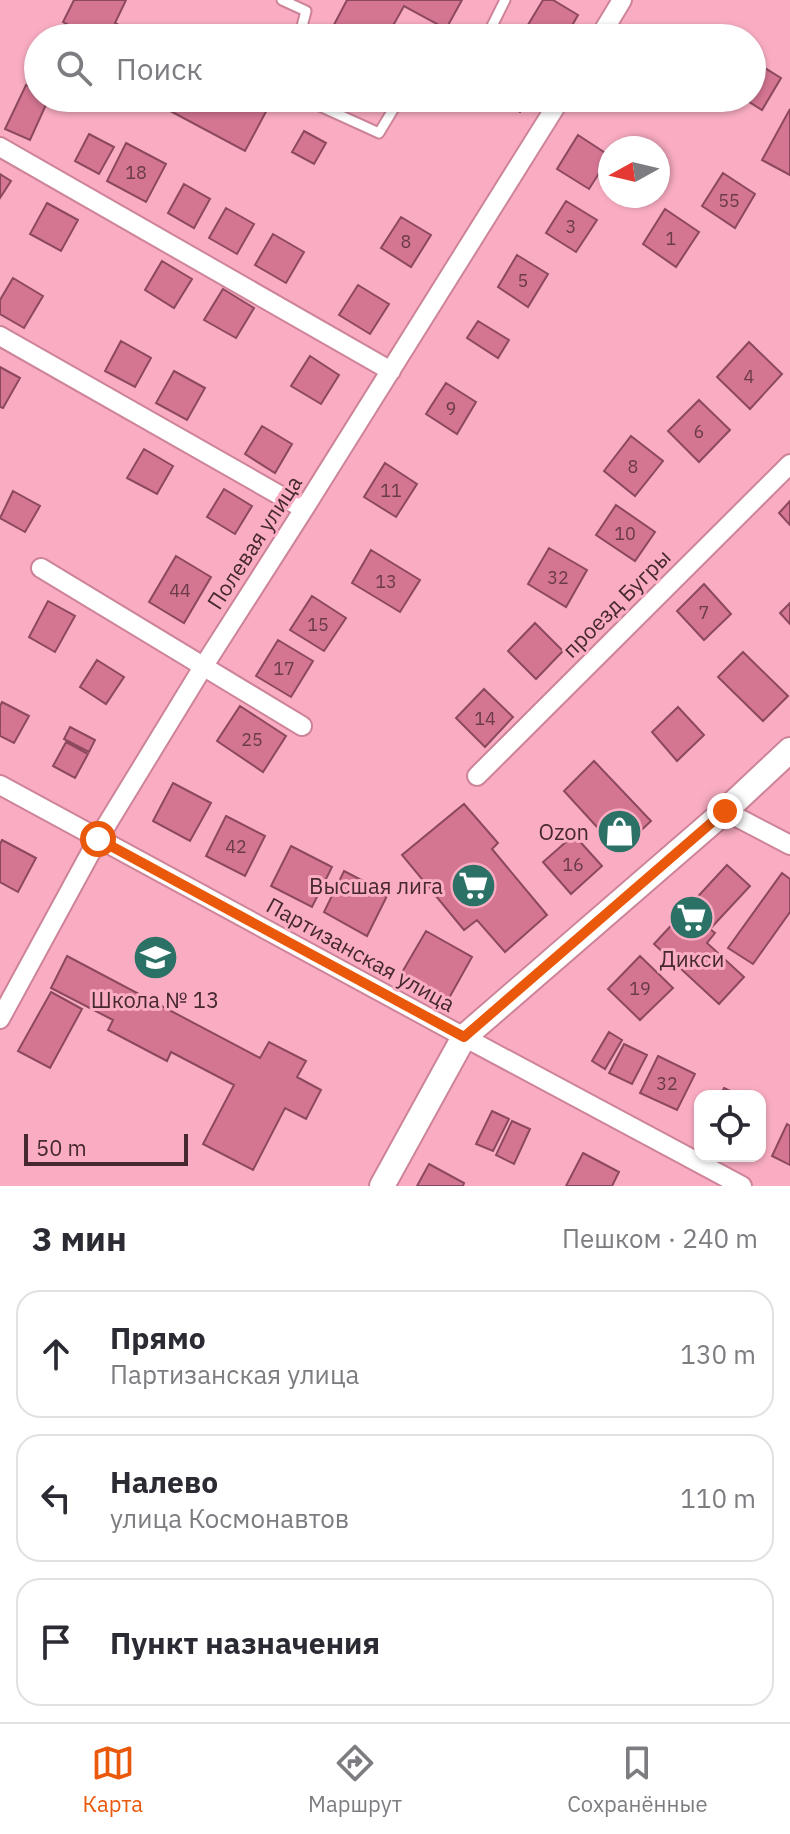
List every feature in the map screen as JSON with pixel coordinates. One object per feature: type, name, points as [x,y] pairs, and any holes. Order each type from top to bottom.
[{"type":"street","points":[[607,24],[622,0]]},
{"type":"street","name":"Полевая улица","points":[[0,1019],[98,839],[552,112]]},
{"type":"street","points":[[0,147],[391,371]]},
{"type":"street","points":[[0,336],[304,509]]},
{"type":"street","name":"проезд Бугры","points":[[477,776],[790,464]]},
{"type":"street","points":[[41,568],[302,726]]},
{"type":"street","points":[[382,1186],[464,1037],[725,811],[790,750]]},
{"type":"street","name":"Партизанская улица","points":[[0,785],[742,1186]]},
{"type":"street","points":[[725,811],[790,845]]},
{"type":"lane","points":[[282,0],[306,11],[303,24]]},
{"type":"lane","points":[[493,24],[505,0]]},
{"type":"lane","points":[[333,112],[379,133],[392,112]]},
{"type":"building","points":[[74,0],[126,0],[117,24],[63,22]]},
{"type":"building","points":[[347,0],[462,0],[449,24],[437,24],[404,6],[394,24],[334,24]]},
{"type":"building","points":[[543,0],[553,0],[578,15],[573,24],[528,24]]},
{"type":"building","points":[[766,69],[781,78],[766,103]]},
{"type":"building","points":[[24,89],[24,112],[43,112],[30,140],[5,129]]},
{"type":"building","points":[[790,109],[790,175],[762,160]]},
{"type":"building","points":[[172,112],[266,112],[245,151]]},
{"type":"building","points":[[304,131],[326,143],[314,164],[292,152]]},
{"type":"building","points":[[89,134],[114,147],[99,174],[75,161]]},
{"type":"building","points":[[578,135],[598,148],[598,175],[589,189],[557,169]]},
{"type":"building","points":[[126,143],[166,164],[146,202],[107,181]]},
{"type":"building","points":[[723,173],[755,194],[735,228],[702,206]]},
{"type":"building","points":[[0,174],[11,181],[0,198]]},
{"type":"building","points":[[184,184],[210,199],[194,228],[168,213]]},
{"type":"building","points":[[566,201],[597,220],[576,252],[546,233]]},
{"type":"building","points":[[47,203],[78,220],[61,251],[30,234]]},
{"type":"building","points":[[226,208],[254,224],[237,254],[209,238]]},
{"type":"building","points":[[665,209],[699,232],[676,267],[643,244]]},
{"type":"building","points":[[401,217],[431,235],[411,267],[381,248]]},
{"type":"building","points":[[273,234],[304,252],[286,283],[255,265]]},
{"type":"building","points":[[517,255],[548,274],[528,307],[498,287]]},
{"type":"building","points":[[162,261],[192,279],[174,308],[145,290]]},
{"type":"building","points":[[13,278],[43,296],[24,328],[0,314],[0,300]]},
{"type":"building","points":[[358,285],[389,304],[370,334],[339,315]]},
{"type":"building","points":[[223,289],[254,308],[236,338],[204,320]]},
{"type":"building","points":[[478,321],[509,340],[498,358],[467,338]]},
{"type":"building","points":[[121,341],[151,358],[135,387],[105,371]]},
{"type":"building","points":[[749,342],[782,374],[750,409],[717,377]]},
{"type":"building","points":[[310,356],[339,375],[321,404],[291,386]]},
{"type":"building","points":[[0,367],[20,378],[3,408],[0,407]]},
{"type":"building","points":[[174,371],[205,388],[187,420],[156,403]]},
{"type":"building","points":[[446,383],[476,402],[457,434],[426,414]]},
{"type":"building","points":[[699,400],[730,430],[699,462],[668,431]]},
{"type":"building","points":[[262,426],[292,444],[275,473],[245,454]]},
{"type":"building","points":[[631,436],[663,461],[635,496],[604,471]]},
{"type":"building","points":[[144,449],[173,466],[157,494],[127,478]]},
{"type":"building","points":[[385,463],[417,484],[396,517],[364,497]]},
{"type":"building","points":[[224,489],[252,506],[235,534],[207,517]]},
{"type":"building","points":[[13,491],[40,506],[25,532],[0,518]]},
{"type":"building","points":[[790,501],[790,525],[779,513]]},
{"type":"building","points":[[616,505],[655,532],[635,561],[596,535]]},
{"type":"building","points":[[549,548],[587,570],[566,607],[528,584]]},
{"type":"building","points":[[371,550],[420,580],[400,612],[352,583]]},
{"type":"building","points":[[176,556],[211,577],[184,623],[149,602]]},
{"type":"building","points":[[704,584],[731,614],[704,640],[677,611]]},
{"type":"building","points":[[312,596],[346,618],[324,651],[290,630]]},
{"type":"building","points":[[48,601],[75,616],[55,652],[29,637]]},
{"type":"building","points":[[790,603],[790,624],[780,613]]},
{"type":"building","points":[[535,623],[563,651],[536,679],[508,651]]},
{"type":"building","points":[[278,640],[313,661],[291,697],[256,676]]},
{"type":"building","points":[[743,652],[788,696],[763,721],[718,677]]},
{"type":"building","points":[[97,660],[124,677],[106,704],[80,687]]},
{"type":"building","points":[[484,689],[513,717],[485,747],[456,718]]},
{"type":"building","points":[[2,702],[29,716],[14,743],[0,736]]},
{"type":"building","points":[[240,706],[286,736],[263,772],[217,741]]},
{"type":"building","points":[[678,707],[704,735],[677,761],[652,732]]},
{"type":"building","points":[[70,727],[95,740],[89,752],[64,739]]},
{"type":"building","points":[[66,742],[88,754],[75,778],[53,766]]},
{"type":"building","points":[[594,761],[651,821],[619,851],[564,791]]},
{"type":"building","points":[[173,783],[211,803],[190,841],[153,821]]},
{"type":"building","name":"Высшая лига","points":[[464,804],[498,843],[492,849],[547,915],[505,952],[477,920],[464,930],[402,855]]},
{"type":"building","points":[[226,816],[265,836],[245,876],[206,856]]},
{"type":"building","points":[[574,835],[602,866],[571,894],[543,862]]},
{"type":"building","points":[[2,840],[36,858],[18,892],[0,882]]},
{"type":"building","points":[[291,846],[332,867],[312,907],[271,886]]},
{"type":"building","points":[[727,865],[750,886],[710,929],[715,933],[707,943],[744,977],[719,1004],[654,944]]},
{"type":"building","points":[[344,871],[388,894],[367,936],[324,912]]},
{"type":"building","points":[[782,873],[790,879],[790,912],[753,964],[728,948]]},
{"type":"building","points":[[426,931],[472,957],[448,1000],[401,974]]},
{"type":"building","points":[[67,956],[260,1058],[269,1042],[306,1061],[297,1077],[321,1090],[306,1119],[285,1108],[253,1170],[203,1144],[234,1085],[171,1052],[167,1061],[108,1030],[113,1020],[51,988]]},
{"type":"building","points":[[640,956],[673,988],[640,1020],[608,989]]},
{"type":"building","points":[[51,992],[82,1009],[50,1068],[18,1051]]},
{"type":"building","points":[[609,1032],[622,1040],[605,1069],[592,1061]]},
{"type":"building","points":[[624,1044],[647,1055],[632,1084],[609,1073]]},
{"type":"building","points":[[658,1056],[695,1074],[677,1110],[640,1093]]},
{"type":"building","points":[[492,1111],[509,1119],[493,1151],[476,1144]]},
{"type":"building","points":[[512,1121],[530,1129],[514,1164],[496,1155]]},
{"type":"building","points":[[787,1124],[790,1126],[790,1165],[772,1156]]},
{"type":"building","points":[[583,1153],[619,1172],[612,1186],[566,1186]]},
{"type":"building","points":[[429,1164],[464,1183],[463,1186],[417,1186]]},
{"type":"place","name":"Ozon","points":[[620,831]]},
{"type":"place","name":"Высшая лига","points":[[474,885]]},
{"type":"place","name":"Дикси","points":[[692,917]]},
{"type":"place","name":"Школа № 13","points":[[155,958]]},
{"type":"route","points":[[98,839],[464,1037],[725,811]]}]
